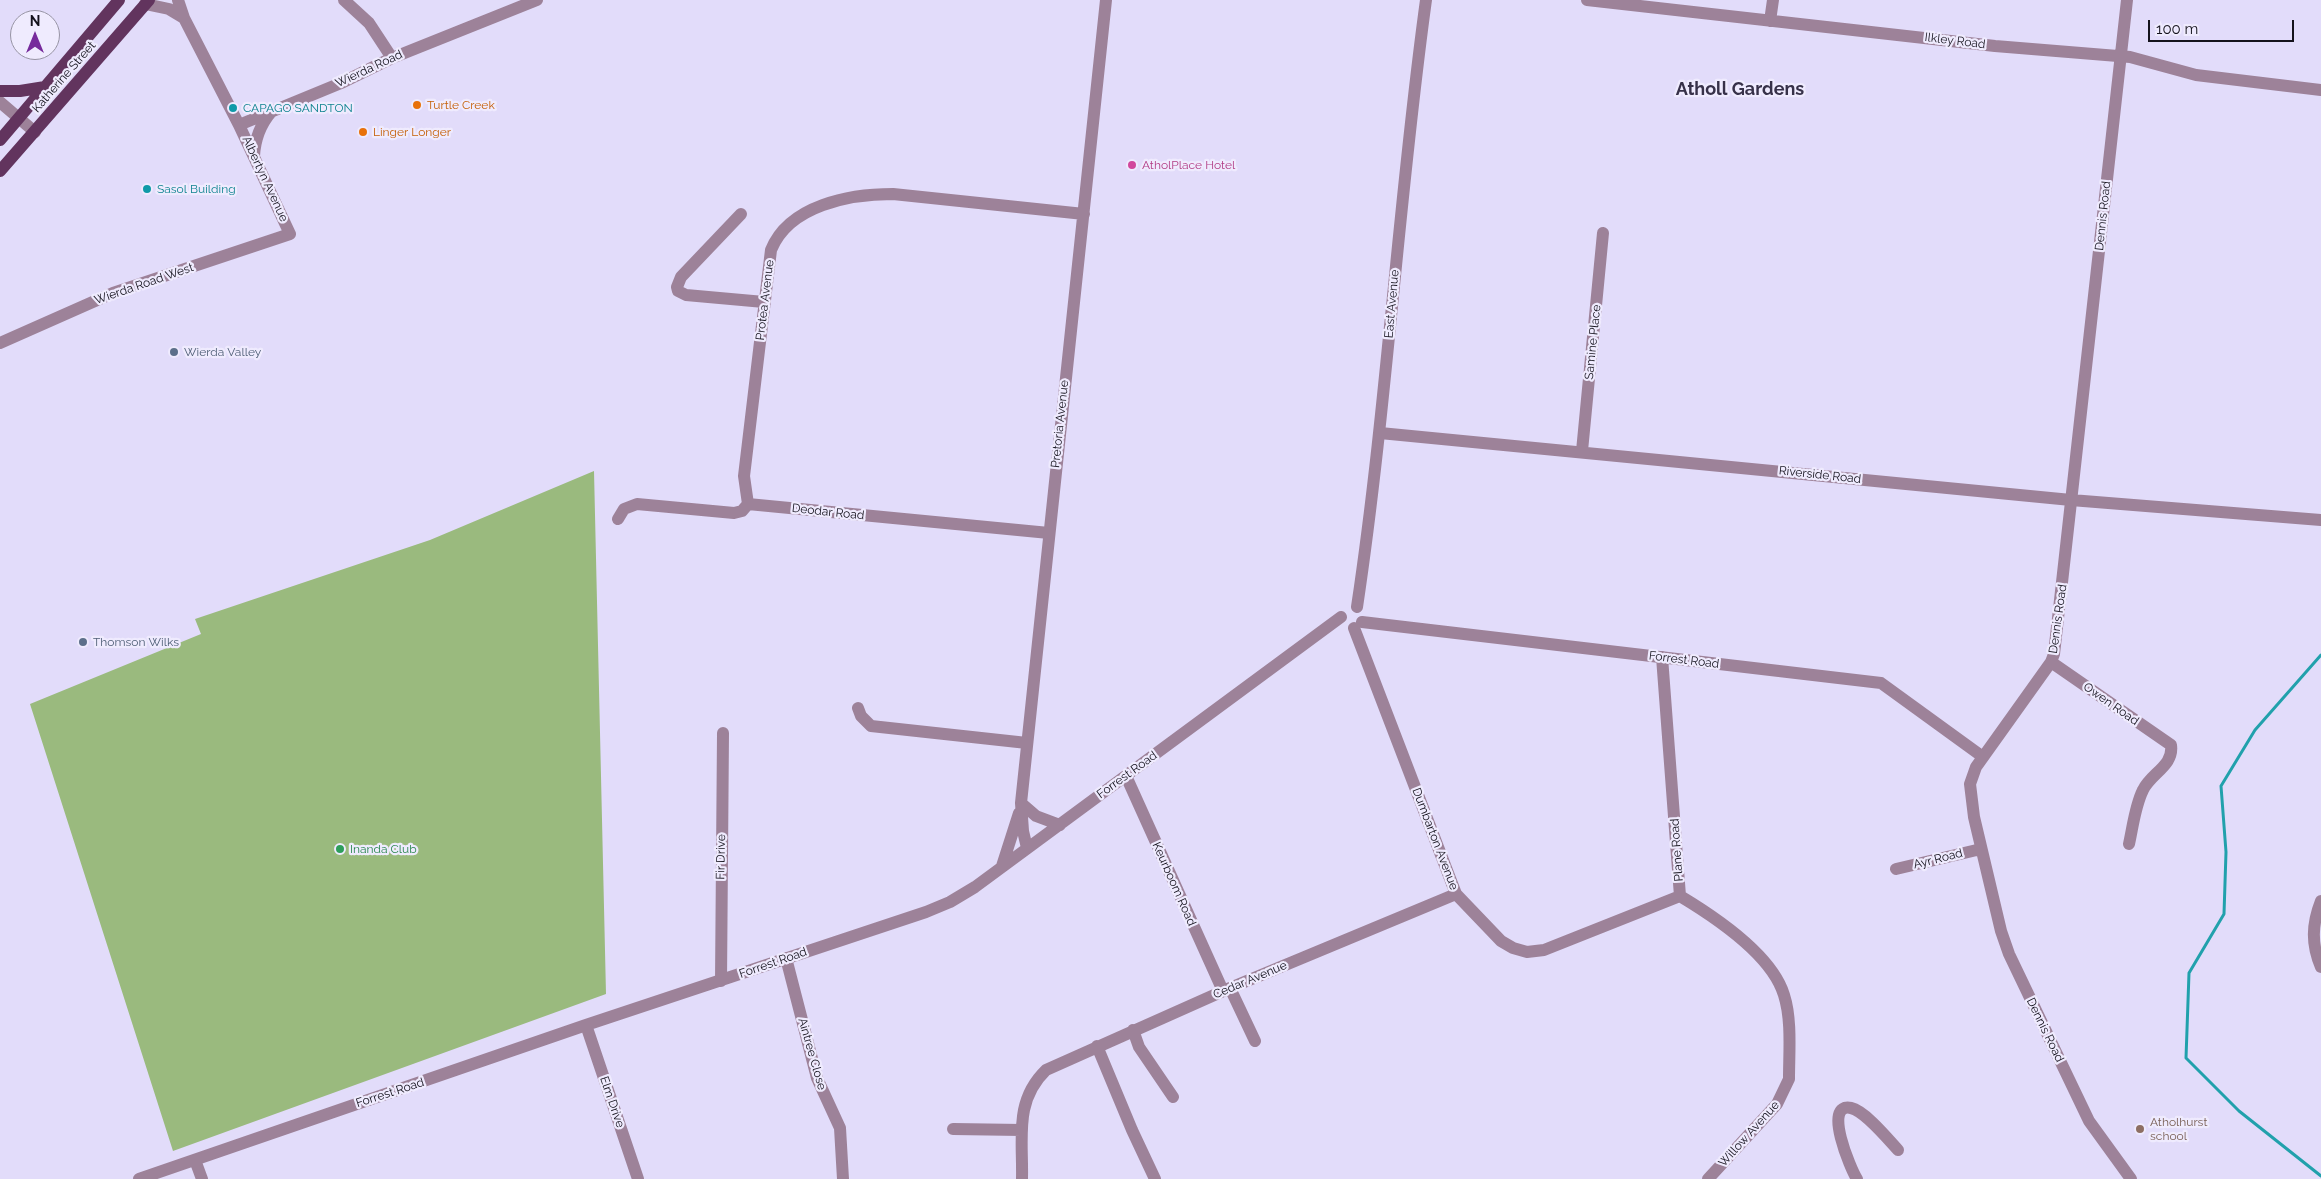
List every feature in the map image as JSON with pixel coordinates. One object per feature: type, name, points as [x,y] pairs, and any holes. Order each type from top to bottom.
[{"type":"main road","name":"Katherine Street","points":[[0,140],[119,0]]},
{"type":"main road","name":"Katherine Street","points":[[0,171],[147,2]]},
{"type":"main road","points":[[0,92],[25,91],[45,87]]},
{"type":"street","name":"Albertyn Avenue","points":[[178,0],[184,18],[239,125],[290,234]]},
{"type":"street","points":[[344,0],[370,23],[392,58]]},
{"type":"street","name":"Wierda Road","points":[[499,14],[518,0]]},
{"type":"street","name":"Wierda Road","points":[[239,125],[340,83],[392,58],[537,0]]},
{"type":"street","name":"Pretoria Avenue","points":[[1028,848],[1023,830],[1021,803],[1106,0]]},
{"type":"street","name":"East Avenue","points":[[1357,607],[1380,433],[1397,256],[1426,0]]},
{"type":"street","name":"Ilkley Road","points":[[1587,0],[1994,46],[2139,59],[2196,75],[2321,90]]},
{"type":"street","points":[[1770,21],[1773,0]]},
{"type":"street","name":"Dennis Road","points":[[2127,0],[2056,646],[2051,662],[1976,767],[1970,784],[1974,817],[2001,932],[2017,974],[2089,1121],[2131,1179]]},
{"type":"street","points":[[147,2],[169,9],[184,18]]},
{"type":"street","points":[[0,102],[35,132]]},
{"type":"street","points":[[254,156],[255,144],[260,128],[272,112]]},
{"type":"street","name":"Protea Avenue","points":[[748,504],[744,476],[771,250],[777,236],[792,222],[840,199],[873,194],[893,194],[1084,214]]},
{"type":"street","points":[[741,214],[681,277],[677,287],[678,291],[686,295],[764,302]]},
{"type":"street","name":"Samine Place","points":[[1582,451],[1603,233]]},
{"type":"street","name":"Wierda Road West","points":[[0,343],[113,293],[290,234]]},
{"type":"street","name":"Riverside Road","points":[[1380,433],[1582,451],[2071,500],[2260,517],[2321,520]]},
{"type":"street","name":"Deodar Road","points":[[618,519],[624,509],[638,504],[734,513],[742,511],[748,504],[1049,532]]},
{"type":"street","points":[[1352,606],[1357,607],[1362,613],[1358,625],[1345,626],[1341,617],[1344,609],[1352,606]]},
{"type":"street","name":"Forrest Road","points":[[139,1179],[950,902],[975,887],[1341,617]]},
{"type":"street","name":"Forrest Road","points":[[1358,625],[1662,657],[1882,683],[1983,757]]},
{"type":"street","name":"Dumbarton Avenue","points":[[1358,625],[1456,894],[1501,941],[1513,948],[1527,952],[1544,950],[1680,896]]},
{"type":"street","name":"Plane Road","points":[[1662,657],[1680,896],[1700,908],[1758,955],[1776,976],[1785,997]]},
{"type":"street","name":"Owen Road","points":[[2051,662],[2171,745],[2172,756],[2169,761],[2153,776],[2143,789],[2129,844]]},
{"type":"street","points":[[858,708],[861,716],[871,726],[1027,743]]},
{"type":"street","name":"Fir Drive","points":[[721,981],[723,733]]},
{"type":"street","name":"Keurboom Road","points":[[1126,776],[1227,990],[1255,1041]]},
{"type":"street","points":[[1002,866],[1021,803],[1036,816],[1060,824]]},
{"type":"street","name":"Ayr Road","points":[[1896,869],[1981,849]]},
{"type":"street","name":"Cedar Avenue","points":[[1022,1130],[1024,1103],[1027,1094],[1037,1078],[1046,1070],[1133,1030],[1456,894]]},
{"type":"street","points":[[2321,901],[2313,938],[2315,951],[2321,967]]},
{"type":"street","name":"Aintree Close","points":[[786,958],[818,1078],[840,1128],[843,1179]]},
{"type":"street","name":"Willow Avenue","points":[[1708,1179],[1770,1111],[1787,1087],[1790,1079],[1785,997]]},
{"type":"street","name":"Elm Drive","points":[[586,1025],[638,1179]]},
{"type":"street","points":[[1133,1030],[1139,1047],[1173,1097]]},
{"type":"street","points":[[1097,1046],[1155,1179]]},
{"type":"street","points":[[1857,1179],[1850,1169],[1842,1146],[1839,1118],[1844,1109],[1854,1109],[1864,1115],[1898,1150]]},
{"type":"street","points":[[953,1129],[1022,1130],[1022,1179]]},
{"type":"street","points":[[195,1160],[202,1179]]},
{"type":"green space","name":"Inanda Club","points":[[594,471],[606,994],[173,1151],[30,704],[201,634],[195,619],[430,540]]},
{"type":"waterway","points":[[2321,655],[2255,730],[2221,786],[2226,852],[2224,914],[2189,973],[2186,1058],[2239,1111],[2321,1176]]},
{"type":"place","name":"Turtle Creek","points":[[417,105]]},
{"type":"place","name":"CAPAGO SANDTON","points":[[233,108]]},
{"type":"place","name":"Linger Longer","points":[[363,132]]},
{"type":"place","name":"AtholPlace Hotel","points":[[1132,165]]},
{"type":"place","name":"Sasol Building","points":[[147,189]]},
{"type":"place","name":"Wierda Valley","points":[[174,352]]},
{"type":"place","name":"Thomson Wilks","points":[[83,642]]},
{"type":"place","name":"Inanda Club","points":[[340,849]]},
{"type":"place","name":"Atholhurst school","points":[[2140,1129]]},
{"type":"district","name":"Atholl Gardens","points":[[1740,90]]}]
